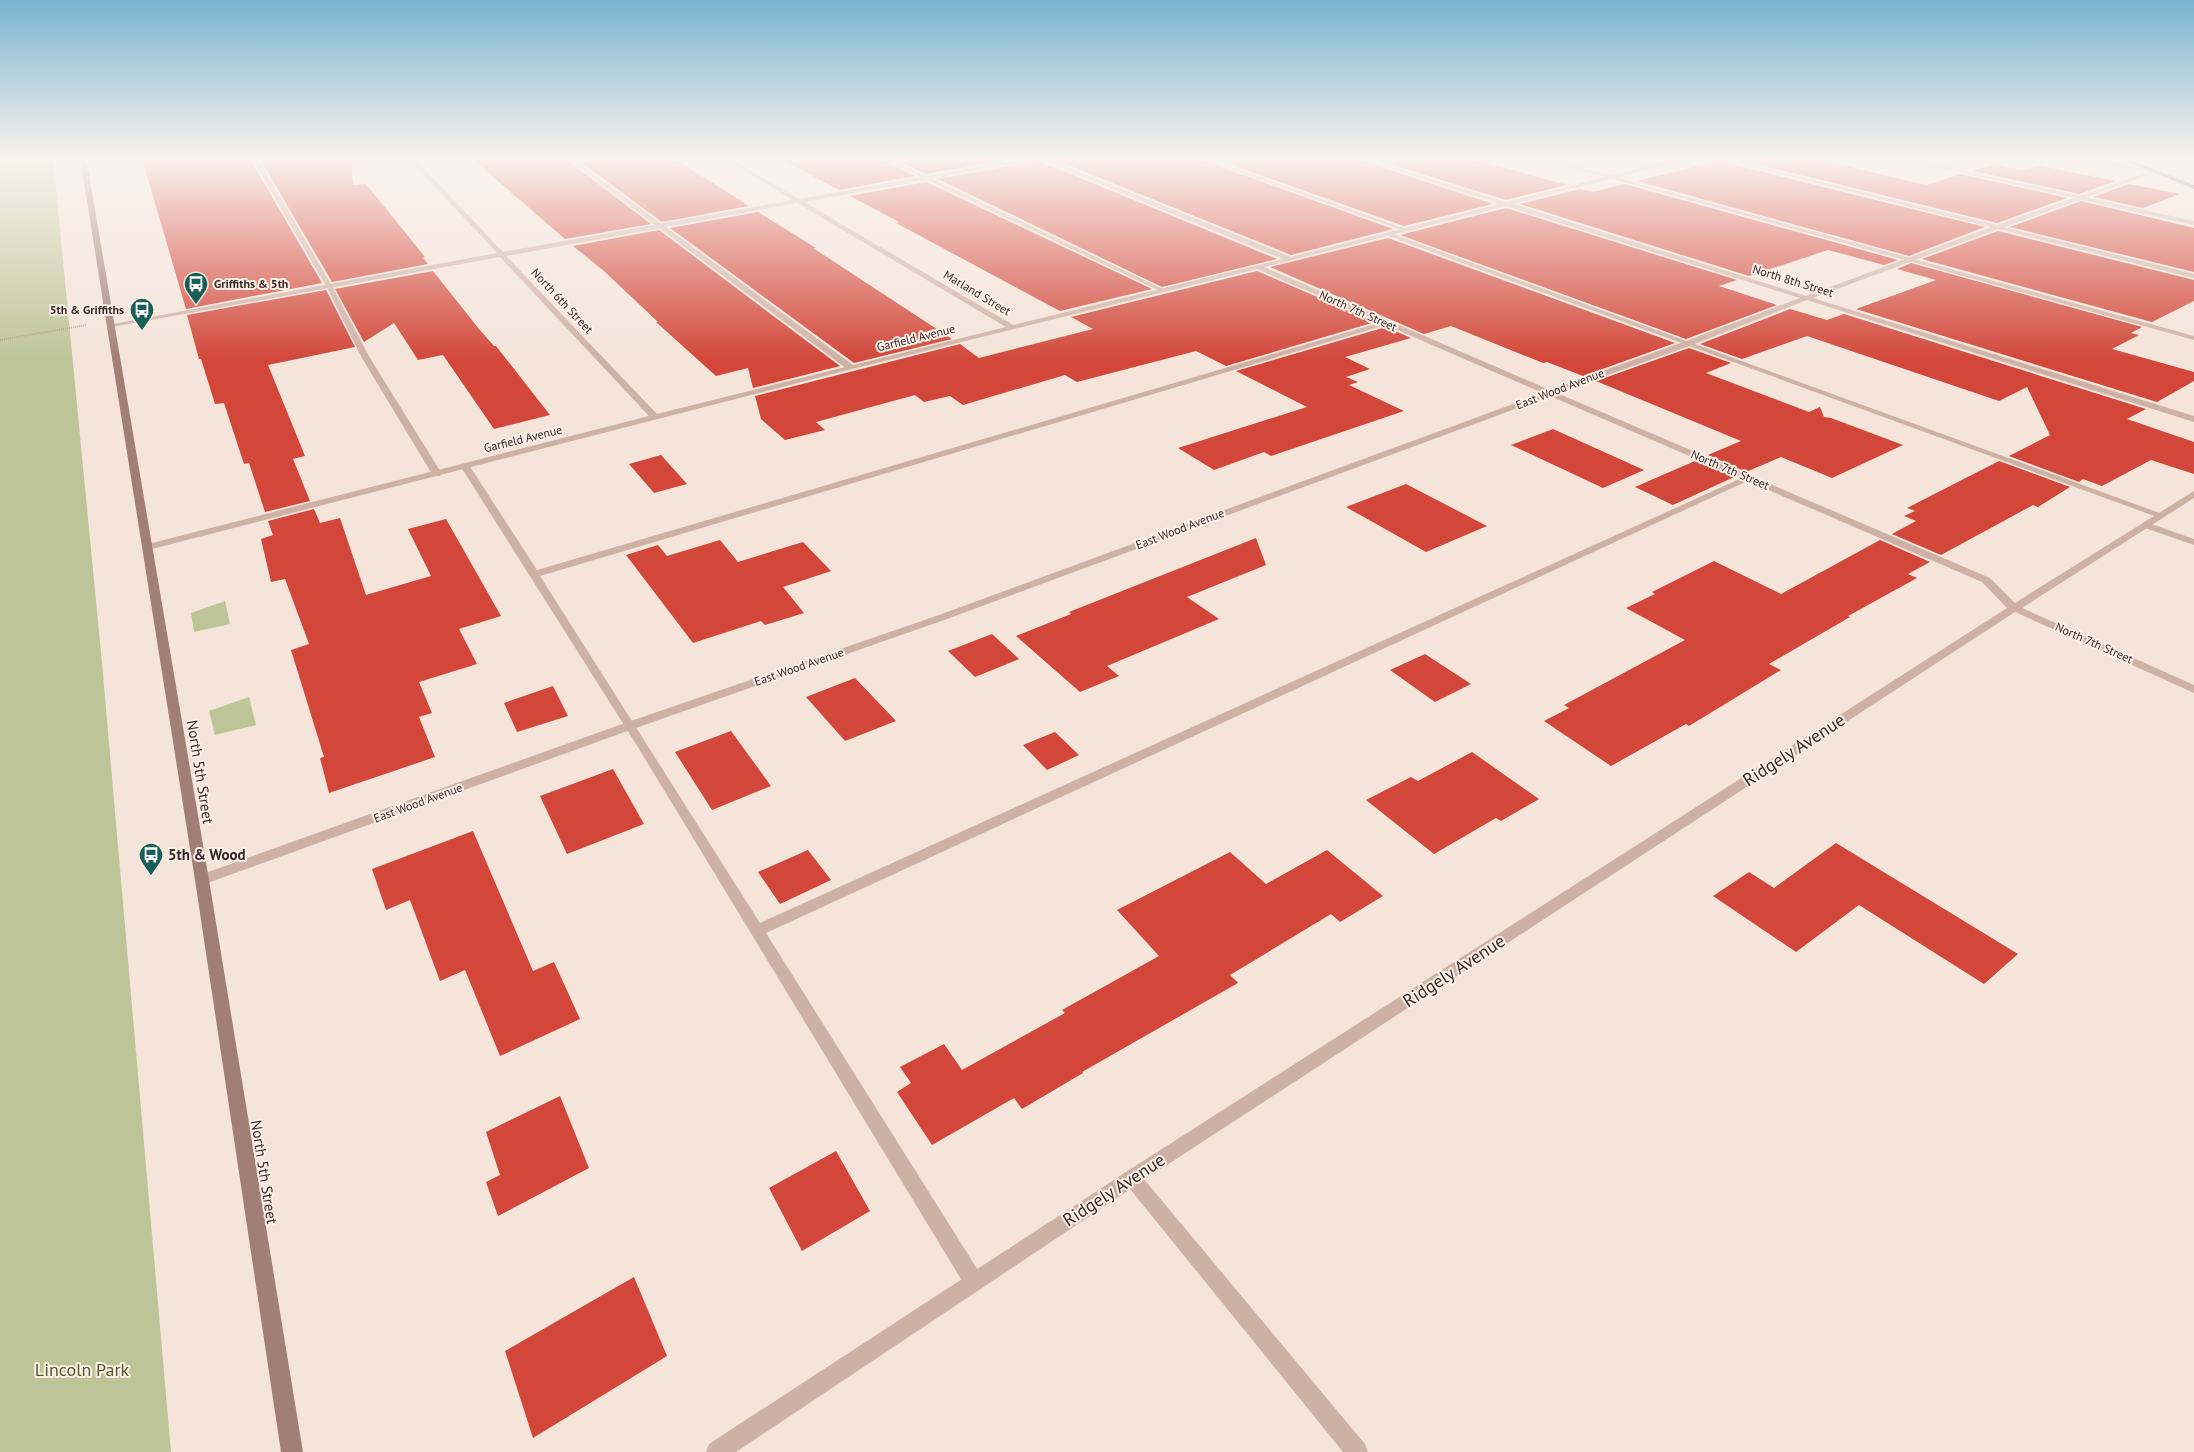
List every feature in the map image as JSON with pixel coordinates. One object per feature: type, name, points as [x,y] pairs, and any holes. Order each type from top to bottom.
[{"type":"main road","name":"North 5th Street","points":[[95,225],[202,880],[292,1452]]},
{"type":"street","points":[[293,225],[329,286],[366,358],[437,474]]},
{"type":"street","name":"North 6th Street","points":[[475,225],[655,417]]},
{"type":"street","points":[[112,325],[666,225]]},
{"type":"street","name":"Marland Street","points":[[840,225],[1012,327]]},
{"type":"street","points":[[1024,225],[1162,290]]},
{"type":"street","points":[[1206,225],[1290,259]]},
{"type":"street","points":[[1391,225],[1406,230]]},
{"type":"street","name":"Garfield Avenue","points":[[148,547],[655,417],[1425,225]]},
{"type":"street","name":"North 8th Street","points":[[1574,225],[2194,419]]},
{"type":"street","points":[[1784,225],[2194,338]]},
{"type":"street","points":[[1988,225],[2194,276]]},
{"type":"street","name":"East Wood Avenue","points":[[202,880],[629,726],[943,617],[2003,225]]},
{"type":"street","points":[[659,226],[850,368]]},
{"type":"street","points":[[1388,234],[1690,342],[2160,515]]},
{"type":"street","name":"North 7th Street","points":[[1256,267],[1385,324],[1551,393],[1986,580],[2014,608],[2194,688]]},
{"type":"street","points":[[535,574],[1385,324]]},
{"type":"street","points":[[466,467],[535,574],[974,1282]]},
{"type":"street","points":[[756,931],[1749,478]]},
{"type":"street","name":"Ridgely Avenue","points":[[717,1452],[1132,1178],[2014,608],[2194,494]]},
{"type":"street","points":[[2146,525],[2194,542]]},
{"type":"street","points":[[1132,1178],[1357,1452]]},
{"type":"path","points":[[0,340],[90,324]]},
{"type":"green space","name":"Lincoln Park","points":[[0,225],[60,225],[102,663],[171,1452],[0,1452]]},
{"type":"green space","points":[[225,601],[230,624],[194,632],[191,613]]},
{"type":"green space","points":[[249,697],[256,725],[215,735],[209,711]]},
{"type":"building","points":[[161,225],[288,225],[322,283],[186,309]]},
{"type":"building","points":[[299,225],[399,225],[425,257],[423,258],[428,264],[332,282]]},
{"type":"building","points":[[549,225],[647,225],[565,239]]},
{"type":"building","points":[[688,225],[779,225],[952,339],[854,363],[670,228]]},
{"type":"building","points":[[899,225],[1016,225],[1152,289],[1060,311]]},
{"type":"building","points":[[1033,225],[1194,225],[1277,259],[1162,287]]},
{"type":"building","points":[[1216,225],[1381,225],[1393,229],[1291,255]]},
{"type":"building","points":[[1440,225],[1560,225],[1737,280],[1719,286],[1777,305],[1686,339],[1400,235]]},
{"type":"building","points":[[1586,225],[1771,225],[1898,260],[1884,265],[1828,250],[1749,276]]},
{"type":"building","points":[[1796,225],[1976,225],[1985,227],[1909,256]]},
{"type":"building","points":[[2016,225],[2180,225],[2194,228],[2194,272],[2010,227]]},
{"type":"building","points":[[659,230],[840,366],[753,388],[748,368],[716,376],[656,322],[658,322],[604,271],[573,246]]},
{"type":"building","points":[[1998,231],[2194,280],[2194,301],[2152,322],[1922,259]]},
{"type":"building","points":[[1388,238],[1675,343],[1583,376],[1547,362],[1543,363],[1451,326],[1424,334],[1270,267]]},
{"type":"building","points":[[1911,263],[2142,327],[2131,333],[2139,335],[2112,349],[2194,372],[2194,381],[2157,402],[1856,309],[1936,280],[1897,269]]},
{"type":"building","points":[[433,271],[479,329],[496,346],[550,415],[494,429],[443,355],[418,360],[394,323],[364,342],[335,289]]},
{"type":"building","points":[[1257,271],[1375,322],[1226,366],[1196,351],[1077,382],[1065,375],[963,405],[950,396],[924,402],[915,395],[816,422],[825,430],[785,440],[761,419],[755,396],[960,344],[979,358],[1093,329],[1071,317]]},
{"type":"building","points":[[326,290],[355,347],[268,365],[305,456],[293,459],[310,501],[265,512],[249,463],[244,464],[224,403],[215,404],[201,359],[199,359],[187,315]]},
{"type":"building","points":[[1790,309],[1827,320],[1844,314],[2146,409],[2127,419],[2194,442],[2194,474],[2151,460],[2102,486],[2083,479],[2079,482],[2009,456],[2050,435],[2027,387],[1999,401],[1807,336],[1742,359],[1700,344]]},
{"type":"building","points":[[1386,327],[1411,338],[1345,357],[1370,369],[1346,377],[1358,382],[1349,385],[1404,411],[1271,456],[1264,452],[1214,470],[1178,448],[1307,407],[1236,371]]},
{"type":"building","points":[[1689,348],[1731,363],[1706,373],[1809,412],[1820,407],[1824,417],[1903,445],[1832,478],[1781,457],[1746,472],[1708,455],[1741,441],[1596,381]]},
{"type":"building","points":[[1553,429],[1644,470],[1603,488],[1511,445]]},
{"type":"building","points":[[661,455],[687,484],[654,493],[629,464]]},
{"type":"building","points":[[1695,461],[1734,477],[1673,505],[1635,487]]},
{"type":"building","points":[[1999,461],[2070,487],[2038,507],[2033,505],[1941,555],[1892,534],[1916,521],[1904,516],[1915,511],[1907,508]]},
{"type":"building","points":[[1406,484],[1487,526],[1426,552],[1346,507]]},
{"type":"building","points":[[314,509],[320,523],[340,518],[366,595],[431,576],[408,529],[446,519],[501,616],[459,629],[477,664],[419,682],[432,713],[419,717],[435,757],[329,793],[320,758],[324,757],[291,650],[309,644],[285,579],[271,582],[261,539],[273,535],[268,521]]},
{"type":"building","points":[[1256,538],[1266,565],[1187,597],[1219,619],[1107,666],[1119,676],[1080,692],[1016,636],[1071,614],[1069,612]]},
{"type":"building","points":[[720,540],[738,562],[803,542],[831,571],[783,587],[804,613],[765,625],[761,621],[693,643],[626,555],[658,545],[667,556]]},
{"type":"building","points":[[1880,540],[1930,562],[1908,574],[1917,578],[1848,616],[1850,617],[1769,664],[1781,670],[1689,726],[1686,724],[1611,766],[1544,721],[1569,708],[1564,705],[1685,640],[1626,608],[1655,594],[1652,592],[1714,561],[1781,594]]},
{"type":"building","points":[[992,634],[1019,659],[975,677],[948,651]]},
{"type":"building","points":[[1425,654],[1471,684],[1435,702],[1390,670]]},
{"type":"building","points":[[855,678],[896,721],[845,741],[806,697]]},
{"type":"building","points":[[553,686],[568,716],[517,732],[504,703]]},
{"type":"building","points":[[731,731],[771,786],[712,810],[675,752]]},
{"type":"building","points":[[1055,732],[1079,755],[1047,770],[1023,745]]},
{"type":"building","points":[[1472,752],[1539,799],[1501,821],[1496,818],[1434,854],[1366,800],[1411,777],[1418,781]]},
{"type":"building","points":[[613,769],[644,824],[567,854],[540,796]]},
{"type":"building","points":[[473,831],[533,971],[554,962],[580,1019],[500,1056],[465,970],[440,981],[410,900],[386,910],[372,869]]},
{"type":"building","points":[[1836,843],[2018,954],[1984,984],[1859,905],[1796,952],[1713,896],[1749,872],[1774,888]]},
{"type":"building","points":[[808,850],[831,880],[780,904],[758,872]]},
{"type":"building","points":[[1327,850],[1383,896],[1340,922],[1331,914],[1230,975],[1238,983],[1082,1072],[1022,1109],[1014,1098],[932,1145],[897,1092],[911,1083],[900,1067],[944,1044],[962,1070],[1065,1013],[1062,1010],[1159,956],[1117,910],[1230,852],[1266,884]]},
{"type":"building","points":[[560,1096],[589,1168],[498,1216],[486,1182],[500,1175],[486,1132]]},
{"type":"building","points":[[836,1151],[870,1211],[802,1251],[769,1188]]},
{"type":"building","points":[[634,1277],[667,1356],[533,1438],[505,1351]]},
{"type":"place","name":"Griffiths & 5th","points":[[196,305]]},
{"type":"place","name":"5th & Griffiths","points":[[142,331]]},
{"type":"place","name":"5th & Wood","points":[[151,876]]}]
